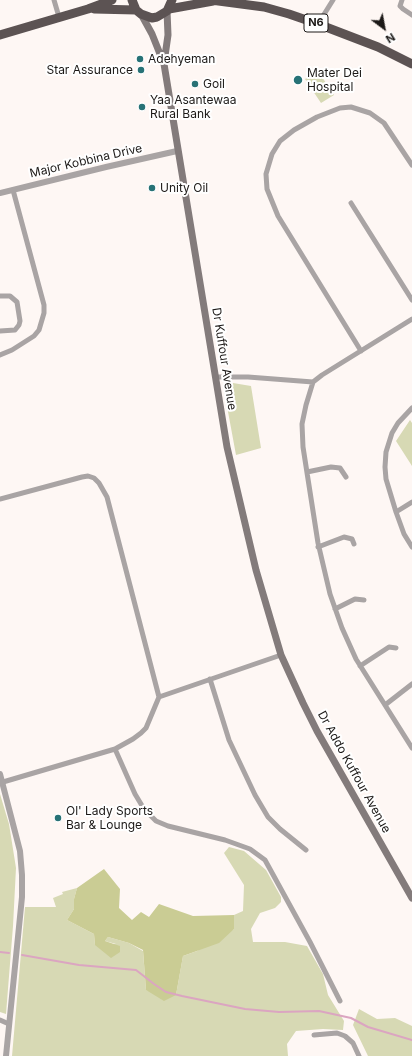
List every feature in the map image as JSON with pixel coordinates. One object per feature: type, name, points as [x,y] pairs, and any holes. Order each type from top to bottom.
[{"type":"highway","points":[[91,8],[105,0]]},
{"type":"highway","name":"N6","points":[[0,35],[59,18],[112,0]]},
{"type":"highway","points":[[132,0],[138,12]]},
{"type":"highway","points":[[168,10],[172,0]]},
{"type":"highway","name":"N6","points":[[91,8],[138,12],[146,17],[157,17],[168,10],[212,0],[264,7],[318,24],[378,47],[412,64]]},
{"type":"main road","points":[[164,64],[168,35],[168,10]]},
{"type":"main road","points":[[138,12],[152,34],[164,64]]},
{"type":"main road","name":"Dr Kuffour Avenue","points":[[164,64],[177,151],[227,447],[256,570],[281,655]]},
{"type":"main road","name":"Dr Addo Kuffour Avenue","points":[[281,655],[300,698],[317,731],[412,898]]},
{"type":"street","points":[[54,0],[59,18]]},
{"type":"street","points":[[318,24],[334,0]]},
{"type":"street","points":[[402,0],[400,6],[412,16]]},
{"type":"street","points":[[361,351],[278,216],[267,189],[266,174],[272,154],[280,141],[294,130],[317,116],[340,108],[351,107],[370,113],[384,123],[412,165]]},
{"type":"street","name":"Major Kobbina Drive","points":[[0,193],[177,151]]},
{"type":"street","points":[[0,355],[12,350],[34,336],[39,330],[44,313],[44,305],[13,190]]},
{"type":"street","points":[[351,203],[412,300]]},
{"type":"street","points":[[0,296],[10,296],[17,302],[20,321],[15,330],[0,331]]},
{"type":"street","points":[[412,319],[313,382],[302,424],[303,447],[318,547],[335,609],[350,648],[412,748]]},
{"type":"street","points":[[216,377],[313,382]]},
{"type":"street","points":[[412,408],[398,423],[392,433],[386,452],[385,467],[386,478],[396,512],[404,534],[412,547]]},
{"type":"street","points":[[307,472],[331,467],[340,468],[346,477]]},
{"type":"street","points":[[0,499],[88,476],[94,478],[99,483],[107,497],[159,697],[146,728],[134,740],[115,749],[3,782]]},
{"type":"street","points":[[396,512],[412,502]]},
{"type":"street","points":[[318,547],[344,537],[352,539],[354,544]]},
{"type":"street","points":[[335,609],[355,599],[364,600]]},
{"type":"street","points":[[360,666],[389,647],[396,648]]},
{"type":"street","points":[[159,697],[281,655]]},
{"type":"street","points":[[210,679],[230,740],[255,795],[268,817],[306,850]]},
{"type":"street","points":[[385,705],[412,684]]},
{"type":"street","points":[[115,749],[125,774],[144,809],[156,821],[168,826],[226,840],[258,853],[265,860],[310,942],[340,1001]]},
{"type":"street","points":[[0,774],[20,851],[22,875],[22,897],[6,1056]]},
{"type":"street","points":[[0,1020],[9,1024]]},
{"type":"street","points":[[314,1035],[337,1033],[345,1036],[353,1043],[359,1056]]},
{"type":"green space","points":[[318,71],[334,95],[321,103],[305,79]]},
{"type":"green space","points":[[233,383],[251,386],[261,448],[236,455],[224,390]]},
{"type":"green space","points":[[410,420],[412,423],[412,466],[396,441]]},
{"type":"green space","points":[[0,794],[9,824],[16,868],[6,1014],[0,1012]]},
{"type":"green space","points":[[229,847],[244,851],[266,870],[281,897],[281,902],[275,908],[260,913],[251,929],[253,942],[285,942],[307,946],[323,974],[328,995],[344,1021],[343,1030],[323,1029],[296,1031],[287,1044],[288,1056],[12,1056],[25,907],[56,907],[53,898],[63,894],[62,892],[77,888],[74,899],[74,909],[67,920],[94,934],[95,945],[116,944],[105,941],[108,937],[129,943],[143,951],[146,990],[176,995],[183,956],[197,951],[234,929],[234,915],[243,911],[244,885],[224,853]]},
{"type":"green space","points":[[104,869],[120,889],[119,908],[132,920],[141,912],[149,917],[159,904],[193,916],[234,915],[234,929],[219,943],[183,956],[176,995],[164,1001],[146,990],[143,950],[129,943],[108,937],[105,941],[120,946],[120,952],[111,958],[95,945],[94,934],[67,920],[74,909],[74,899],[77,888]]},
{"type":"green space","points":[[359,1009],[377,1019],[395,1018],[412,1026],[412,1056],[368,1056],[353,1025]]},
{"type":"waterway","points":[[0,952],[9,953]]},
{"type":"waterway","points":[[22,955],[79,965],[136,970],[166,992],[245,1009],[279,1012],[319,1011],[351,1018],[368,1027],[412,1040]]},
{"type":"place","name":"Adehyeman","points":[[140,59]]},
{"type":"place","name":"Star Assurance","points":[[141,70]]},
{"type":"place","name":"Mater Dei Hospital","points":[[298,80]]},
{"type":"place","name":"Goil","points":[[195,84]]},
{"type":"place","name":"Yaa Asantewaa Rural Bank","points":[[142,107]]},
{"type":"place","name":"Unity Oil","points":[[152,188]]},
{"type":"place","name":"Ol' Lady Sports Bar & Lounge","points":[[58,818]]}]
